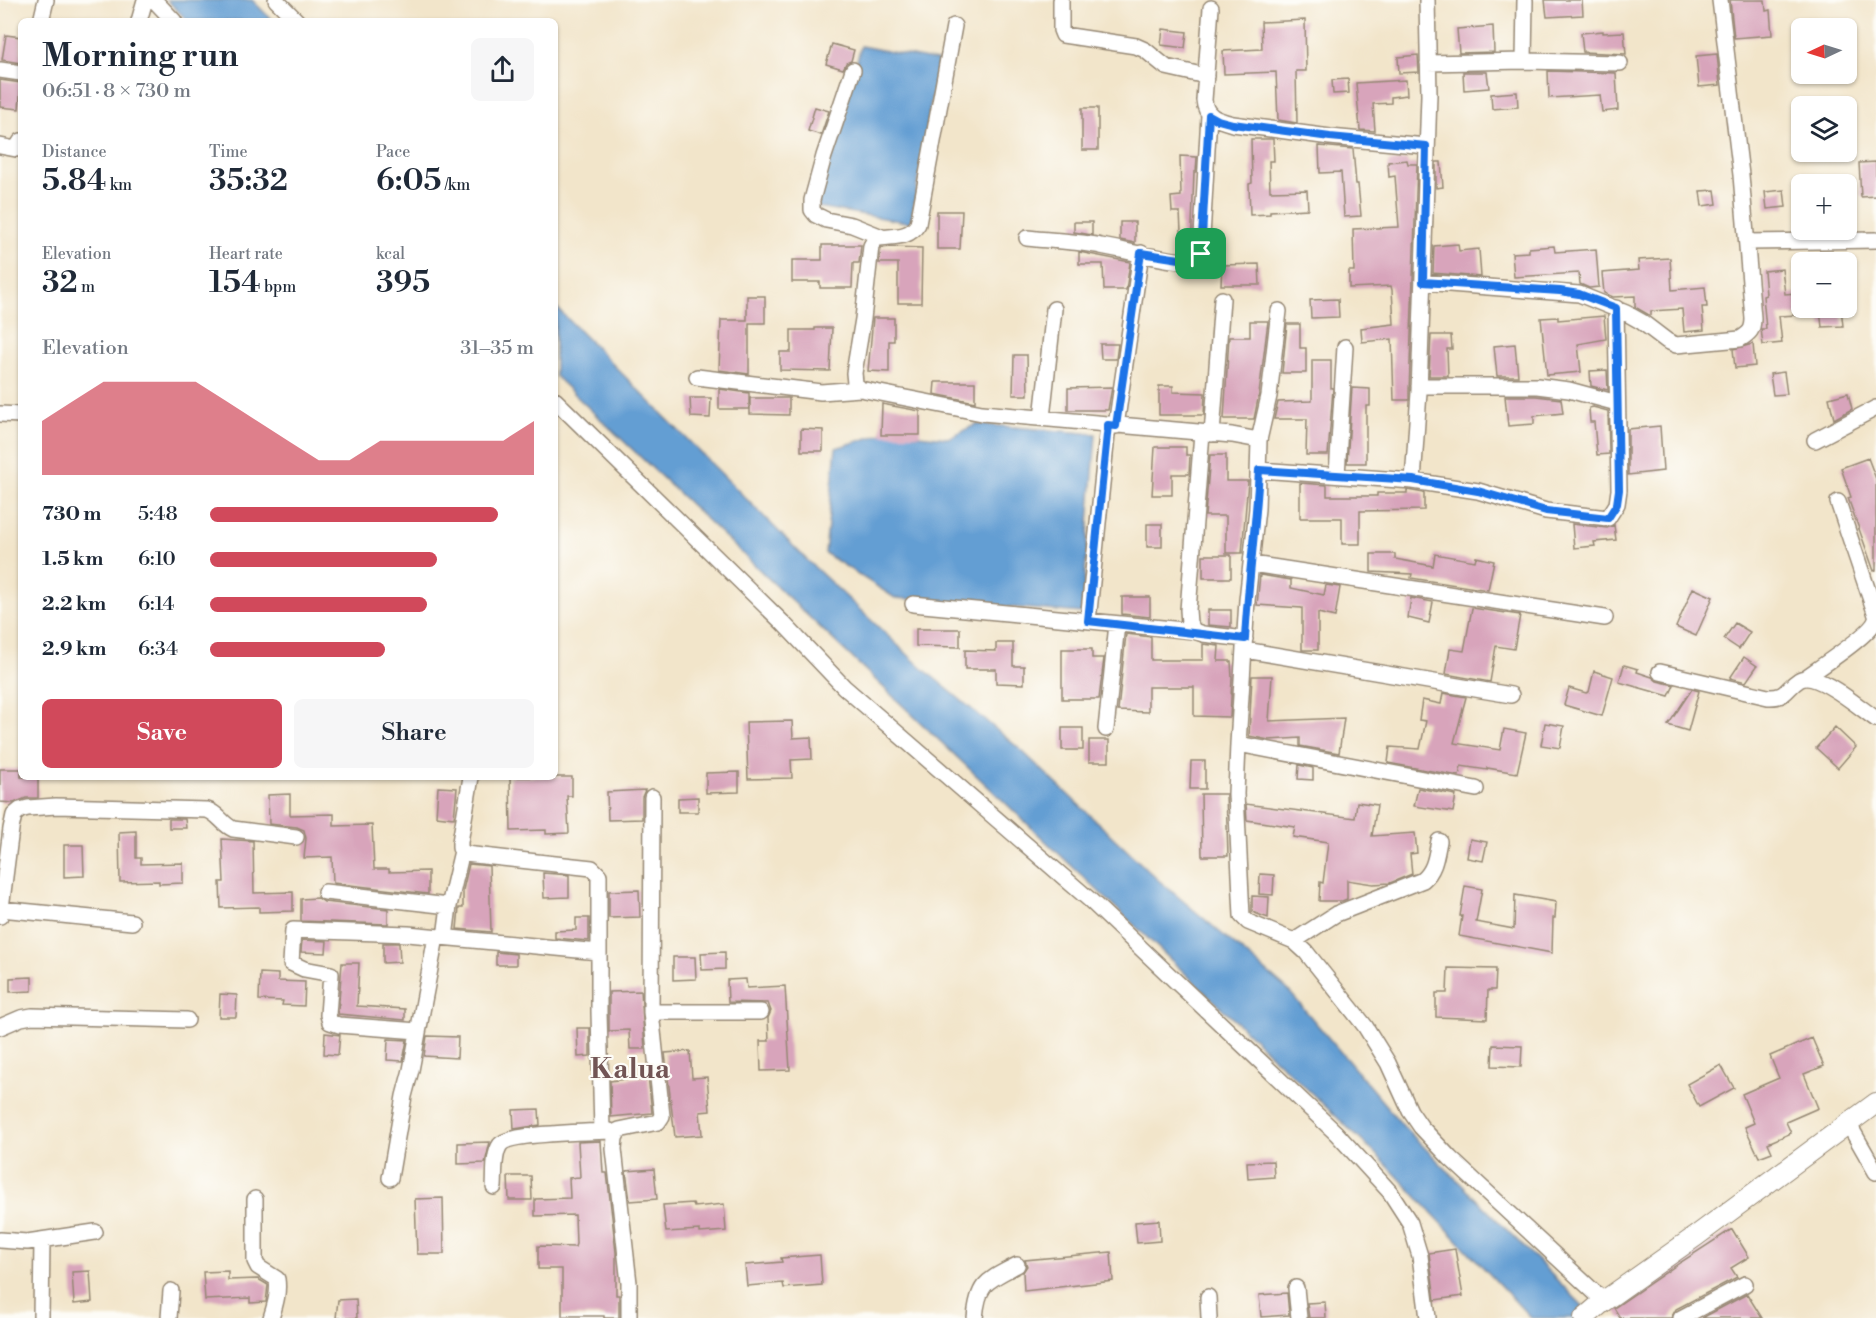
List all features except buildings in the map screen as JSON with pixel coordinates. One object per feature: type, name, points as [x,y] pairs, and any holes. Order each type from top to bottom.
[{"type":"street","points":[[42,18],[46,0]]},
{"type":"street","points":[[140,18],[145,0]]},
{"type":"street","points":[[154,0],[171,18]]},
{"type":"street","points":[[276,0],[294,18]]},
{"type":"street","points":[[1061,0],[1061,30],[1064,35],[1136,46],[1145,50],[1166,67],[1206,76]]},
{"type":"street","points":[[1413,480],[1423,282],[1428,63],[1427,0]]},
{"type":"street","points":[[1524,61],[1525,0]]},
{"type":"street","points":[[1423,282],[1579,294],[1616,308],[1642,322],[1666,341],[1676,345],[1740,339],[1749,333],[1753,328],[1742,175],[1720,0]]},
{"type":"street","points":[[1211,8],[1204,108],[1209,115],[1233,124],[1330,137],[1426,146]]},
{"type":"street","points":[[860,389],[855,383],[854,373],[871,246],[875,239],[904,236],[913,232],[918,224],[954,26]]},
{"type":"street","points":[[1428,63],[1524,61],[1620,63]]},
{"type":"street","points":[[0,70],[18,73]]},
{"type":"street","points":[[854,70],[824,156],[812,200],[812,210],[826,220],[852,225],[882,237]]},
{"type":"street","points":[[1027,238],[1098,245],[1197,261],[1201,254],[1209,115]]},
{"type":"street","points":[[0,146],[16,149],[18,146]]},
{"type":"street","points":[[1747,242],[1876,240]]},
{"type":"street","points":[[1088,621],[1112,426],[1141,253]]},
{"type":"street","points":[[1194,631],[1189,623],[1188,610],[1222,299]]},
{"type":"street","points":[[1259,470],[1413,480],[1478,491],[1546,511],[1608,518],[1617,504],[1619,490],[1616,308]]},
{"type":"street","points":[[1042,418],[1054,309]]},
{"type":"street","points":[[1279,311],[1269,396],[1259,440],[1259,470],[1247,600],[1238,744],[1236,794],[1242,916],[1248,922],[1294,941],[1306,952],[1365,1026],[1388,1063],[1410,1111],[1421,1127],[1595,1312],[1876,1103]]},
{"type":"street","points":[[1337,475],[1345,347]]},
{"type":"street","points":[[697,377],[821,392],[860,389],[950,408],[1259,440]]},
{"type":"street","points":[[1419,386],[1537,386],[1569,390],[1617,404]]},
{"type":"street","points":[[558,403],[783,623],[844,687],[1089,900],[1336,1133],[1390,1192],[1410,1223],[1420,1256],[1428,1318]]},
{"type":"street","points":[[1815,440],[1876,408]]},
{"type":"street","points":[[0,414],[18,415]]},
{"type":"street","points":[[1660,672],[1768,697],[1782,696],[1799,680],[1805,678],[1875,625],[1876,617],[1838,502]]},
{"type":"street","points":[[1252,564],[1605,618]]},
{"type":"street","points":[[913,604],[1194,631],[1245,644],[1511,695]]},
{"type":"street","points":[[1106,729],[1118,624]]},
{"type":"street","points":[[1805,678],[1821,681],[1876,719]]},
{"type":"street","points":[[1238,744],[1476,789]]},
{"type":"street","points":[[390,1178],[418,1031],[462,851],[460,842],[470,780]]},
{"type":"street","points":[[494,1187],[499,1146],[505,1140],[513,1137],[619,1130],[658,1122],[662,1116],[651,1012],[652,797]]},
{"type":"street","points":[[0,916],[3,873],[10,829],[14,815],[20,810],[57,806],[207,810],[215,812],[225,825],[233,829],[296,837]]},
{"type":"street","points":[[1294,941],[1336,914],[1423,880],[1434,866],[1439,841]]},
{"type":"street","points":[[462,851],[468,854],[591,867],[600,879],[602,1131]]},
{"type":"street","points":[[325,892],[449,906]]},
{"type":"street","points":[[1,909],[132,922]]},
{"type":"street","points":[[418,1031],[339,1025],[330,1022],[328,1016],[331,974],[304,969],[291,963],[293,930],[441,937],[599,952]]},
{"type":"street","points":[[651,1012],[761,1012]]},
{"type":"street","points":[[0,1027],[32,1016],[188,1020]]},
{"type":"street","points":[[1848,1123],[1876,1172]]},
{"type":"street","points":[[619,1130],[615,1138],[614,1149],[628,1283],[629,1318]]},
{"type":"street","points":[[255,1199],[255,1261],[258,1267],[277,1279],[278,1285],[272,1318]]},
{"type":"street","points":[[0,1240],[27,1242],[95,1232]]},
{"type":"street","points":[[41,1318],[42,1240]]},
{"type":"street","points":[[975,1318],[980,1290],[994,1277],[1017,1265]]},
{"type":"street","points":[[1681,1318],[1745,1284]]},
{"type":"street","points":[[1296,1288],[1299,1318]]},
{"type":"street","points":[[169,1318],[171,1292]]},
{"type":"street","points":[[1208,1297],[1209,1318]]},
{"type":"water","points":[[167,0],[252,0],[270,18],[185,18]]},
{"type":"water","points":[[861,46],[938,61],[911,223],[817,207]]},
{"type":"water","points":[[558,309],[808,561],[921,667],[1021,750],[1156,878],[1288,990],[1404,1127],[1595,1318],[1531,1318],[1382,1160],[558,379]]},
{"type":"water","points":[[977,424],[1096,434],[1082,613],[895,598],[825,553],[836,448],[888,432],[948,438]]},
{"type":"district","name":"Kalua","points":[[630,1068]]},
{"type":"route","points":[[1209,115],[1233,124],[1385,144],[1426,146],[1423,282],[1560,291],[1579,294],[1616,308],[1619,490],[1613,513],[1608,518],[1599,518],[1546,511],[1478,491],[1413,480],[1259,470],[1255,543],[1247,600],[1245,639],[1194,631],[1088,621],[1108,425],[1116,426],[1141,253],[1192,261],[1197,261],[1201,254],[1209,115]]}]
